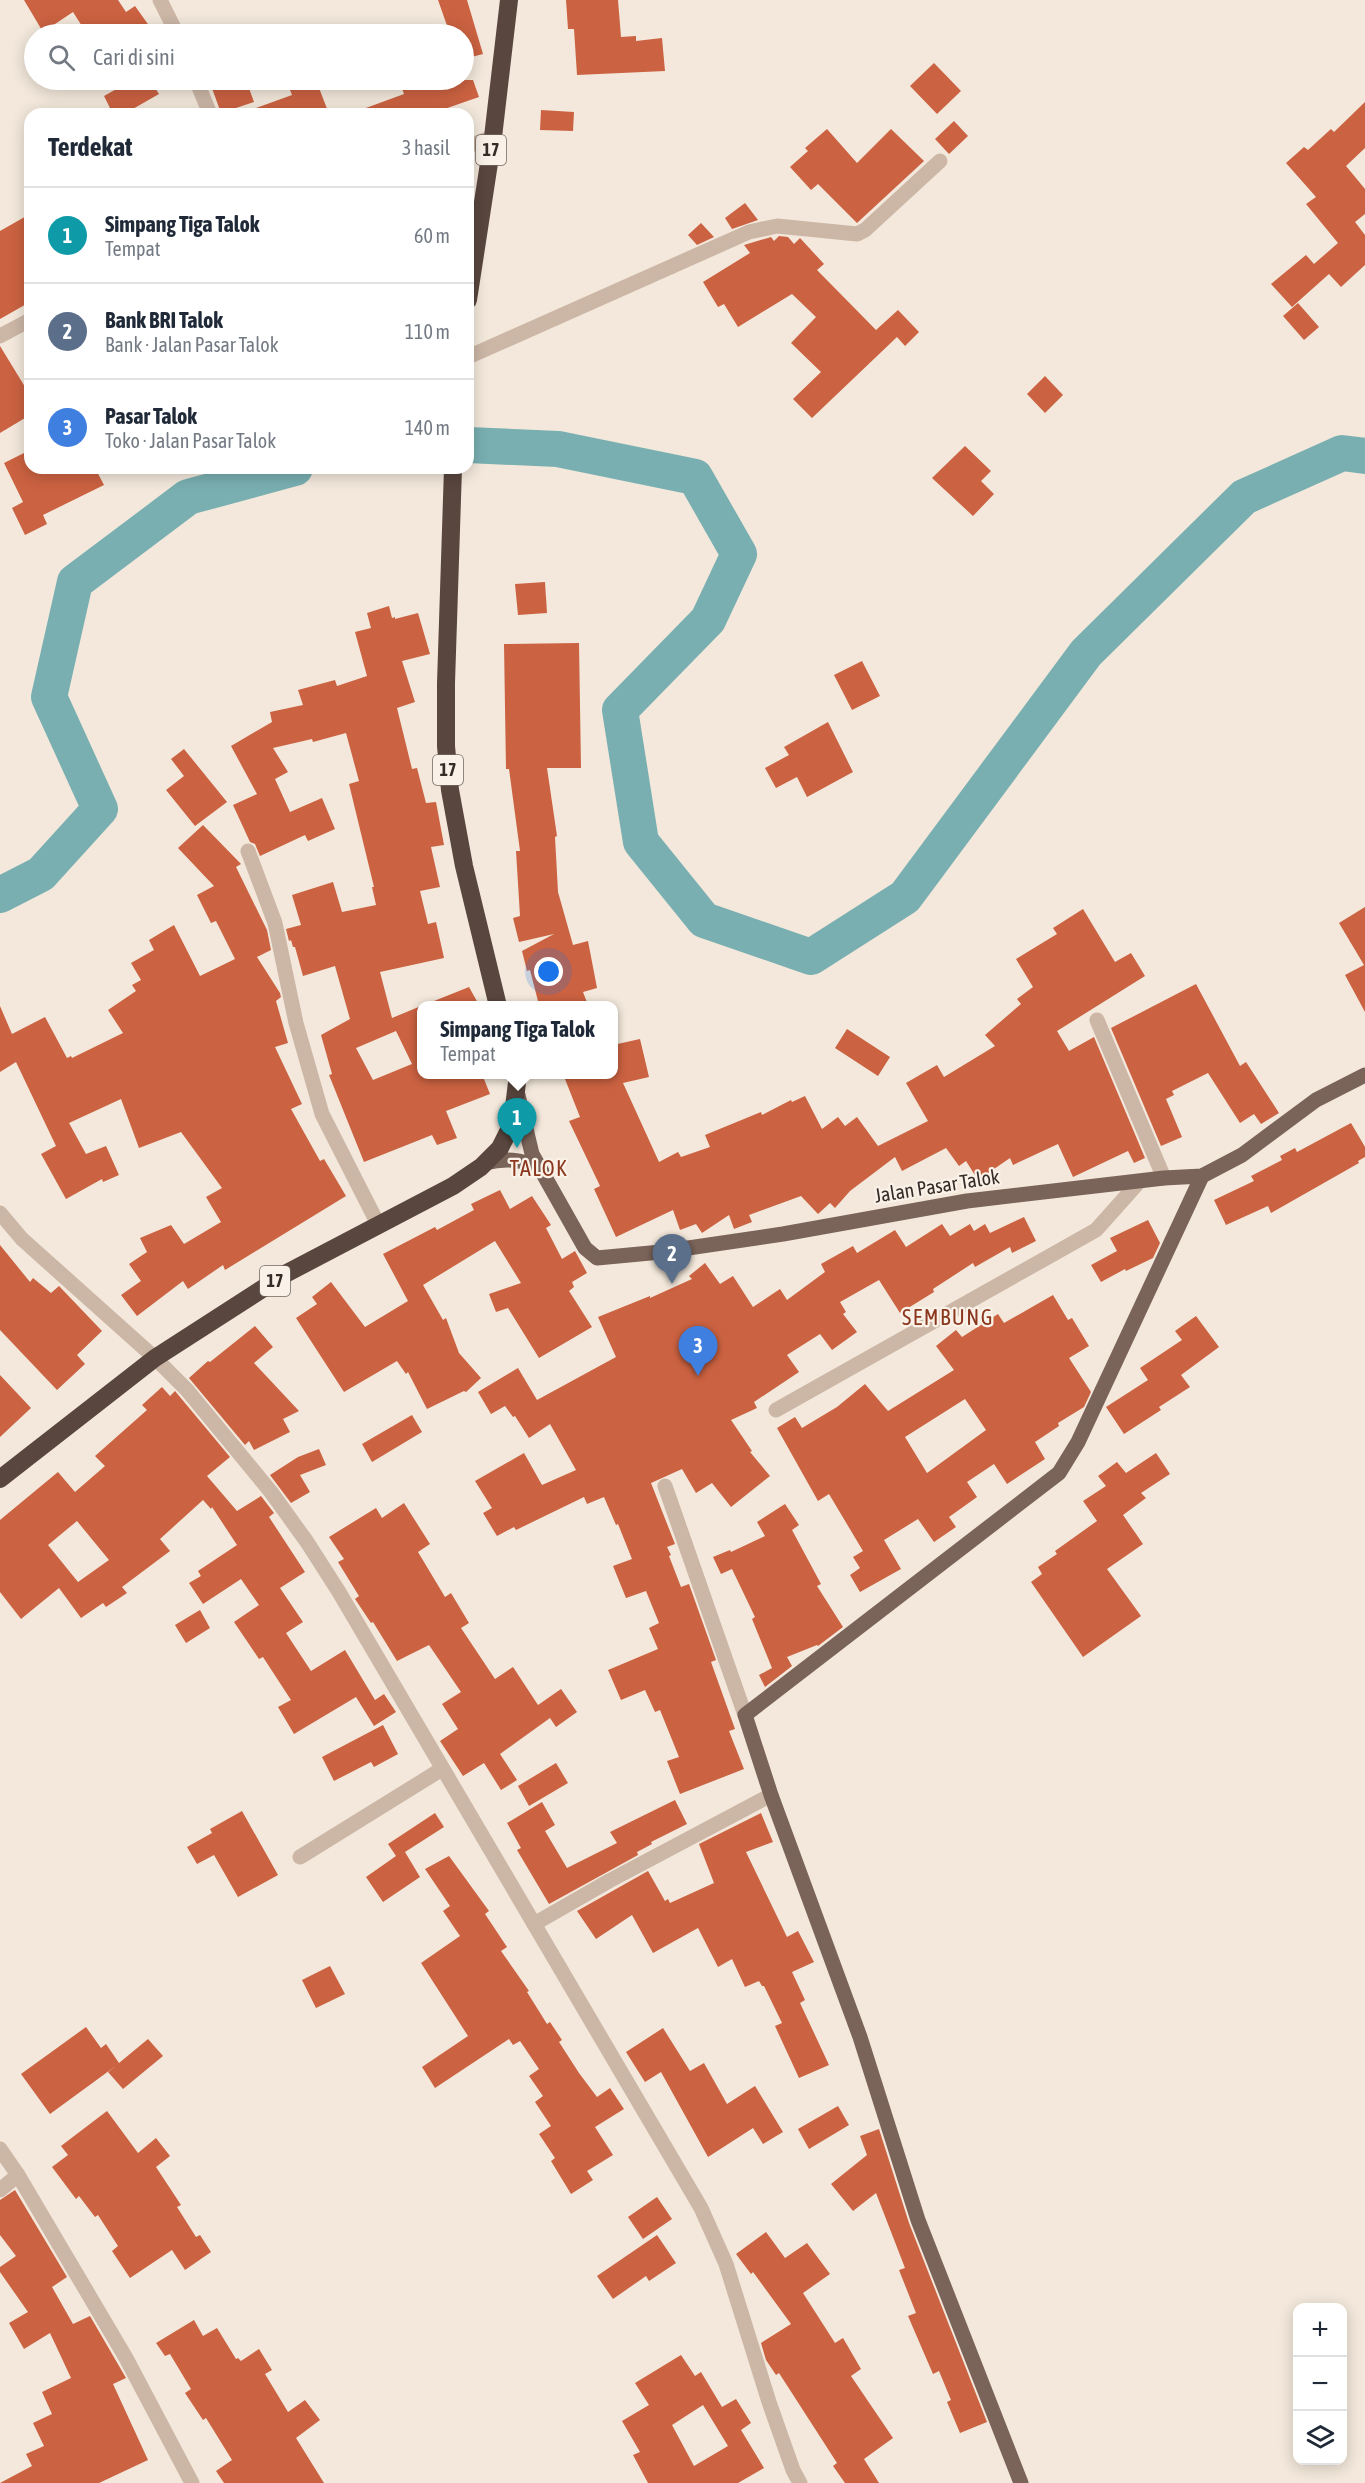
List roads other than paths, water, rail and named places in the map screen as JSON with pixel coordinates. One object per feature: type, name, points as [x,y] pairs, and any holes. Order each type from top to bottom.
[{"type":"highway","name":"17","points":[[474,261],[493,137],[509,0]]},
{"type":"highway","name":"17","points":[[453,474],[446,746],[450,790],[464,866],[497,1001]]},
{"type":"highway","name":"17","points":[[0,1479],[155,1358],[286,1273],[453,1186],[485,1163],[500,1148],[512,1124],[517,1082]]},
{"type":"main road","name":"Jalan Pasar Talok","points":[[517,1082],[532,1154],[585,1248],[597,1258],[661,1252],[783,1234],[967,1201],[1164,1178],[1202,1176],[1242,1155],[1316,1100],[1365,1075]]},
{"type":"main road","points":[[485,1163],[508,1159],[529,1163],[539,1168]]},
{"type":"main road","points":[[1021,2483],[918,2220],[856,2027],[771,1795],[745,1715],[1059,1473],[1078,1442],[1202,1176]]},
{"type":"street","points":[[160,0],[172,24]]},
{"type":"street","points":[[200,90],[208,108]]},
{"type":"street","points":[[474,144],[493,137]]},
{"type":"street","points":[[474,354],[749,232],[777,226],[857,234],[865,230],[940,161]]},
{"type":"street","points":[[0,336],[24,323]]},
{"type":"street","points":[[248,851],[275,923],[296,1023],[322,1114],[378,1224]]},
{"type":"street","points":[[1097,1020],[1164,1178]]},
{"type":"street","points":[[776,1410],[1096,1230],[1138,1182]]},
{"type":"street","points":[[0,1213],[22,1239],[155,1358],[187,1390],[272,1492],[339,1592],[701,2208],[726,2264],[769,2402],[793,2470],[800,2483]]},
{"type":"street","points":[[665,1486],[745,1715]]},
{"type":"street","points":[[300,1857],[442,1769]]},
{"type":"street","points":[[534,1924],[609,1881],[771,1795]]},
{"type":"street","points":[[0,2149],[18,2175],[126,2358],[192,2483]]},
{"type":"street","points":[[0,2190],[18,2175]]},
{"type":"waterway","points":[[474,445],[558,449],[695,477],[739,554],[708,620],[620,710],[641,842],[704,920],[811,957],[905,897],[1086,653],[1244,497],[1342,453],[1365,456]]},
{"type":"waterway","points":[[0,895],[41,874],[100,809],[49,697],[75,582],[188,497],[273,474]]},
{"type":"place","name":"Simpang Tiga Talok","points":[[517,1148]]},
{"type":"place","name":"Bank BRI Talok","points":[[672,1284]]},
{"type":"place","name":"Pasar Talok","points":[[698,1376]]},
{"type":"district","name":"TALOK","points":[[539,1168]]},
{"type":"district","name":"SEMBUNG","points":[[948,1317]]}]
